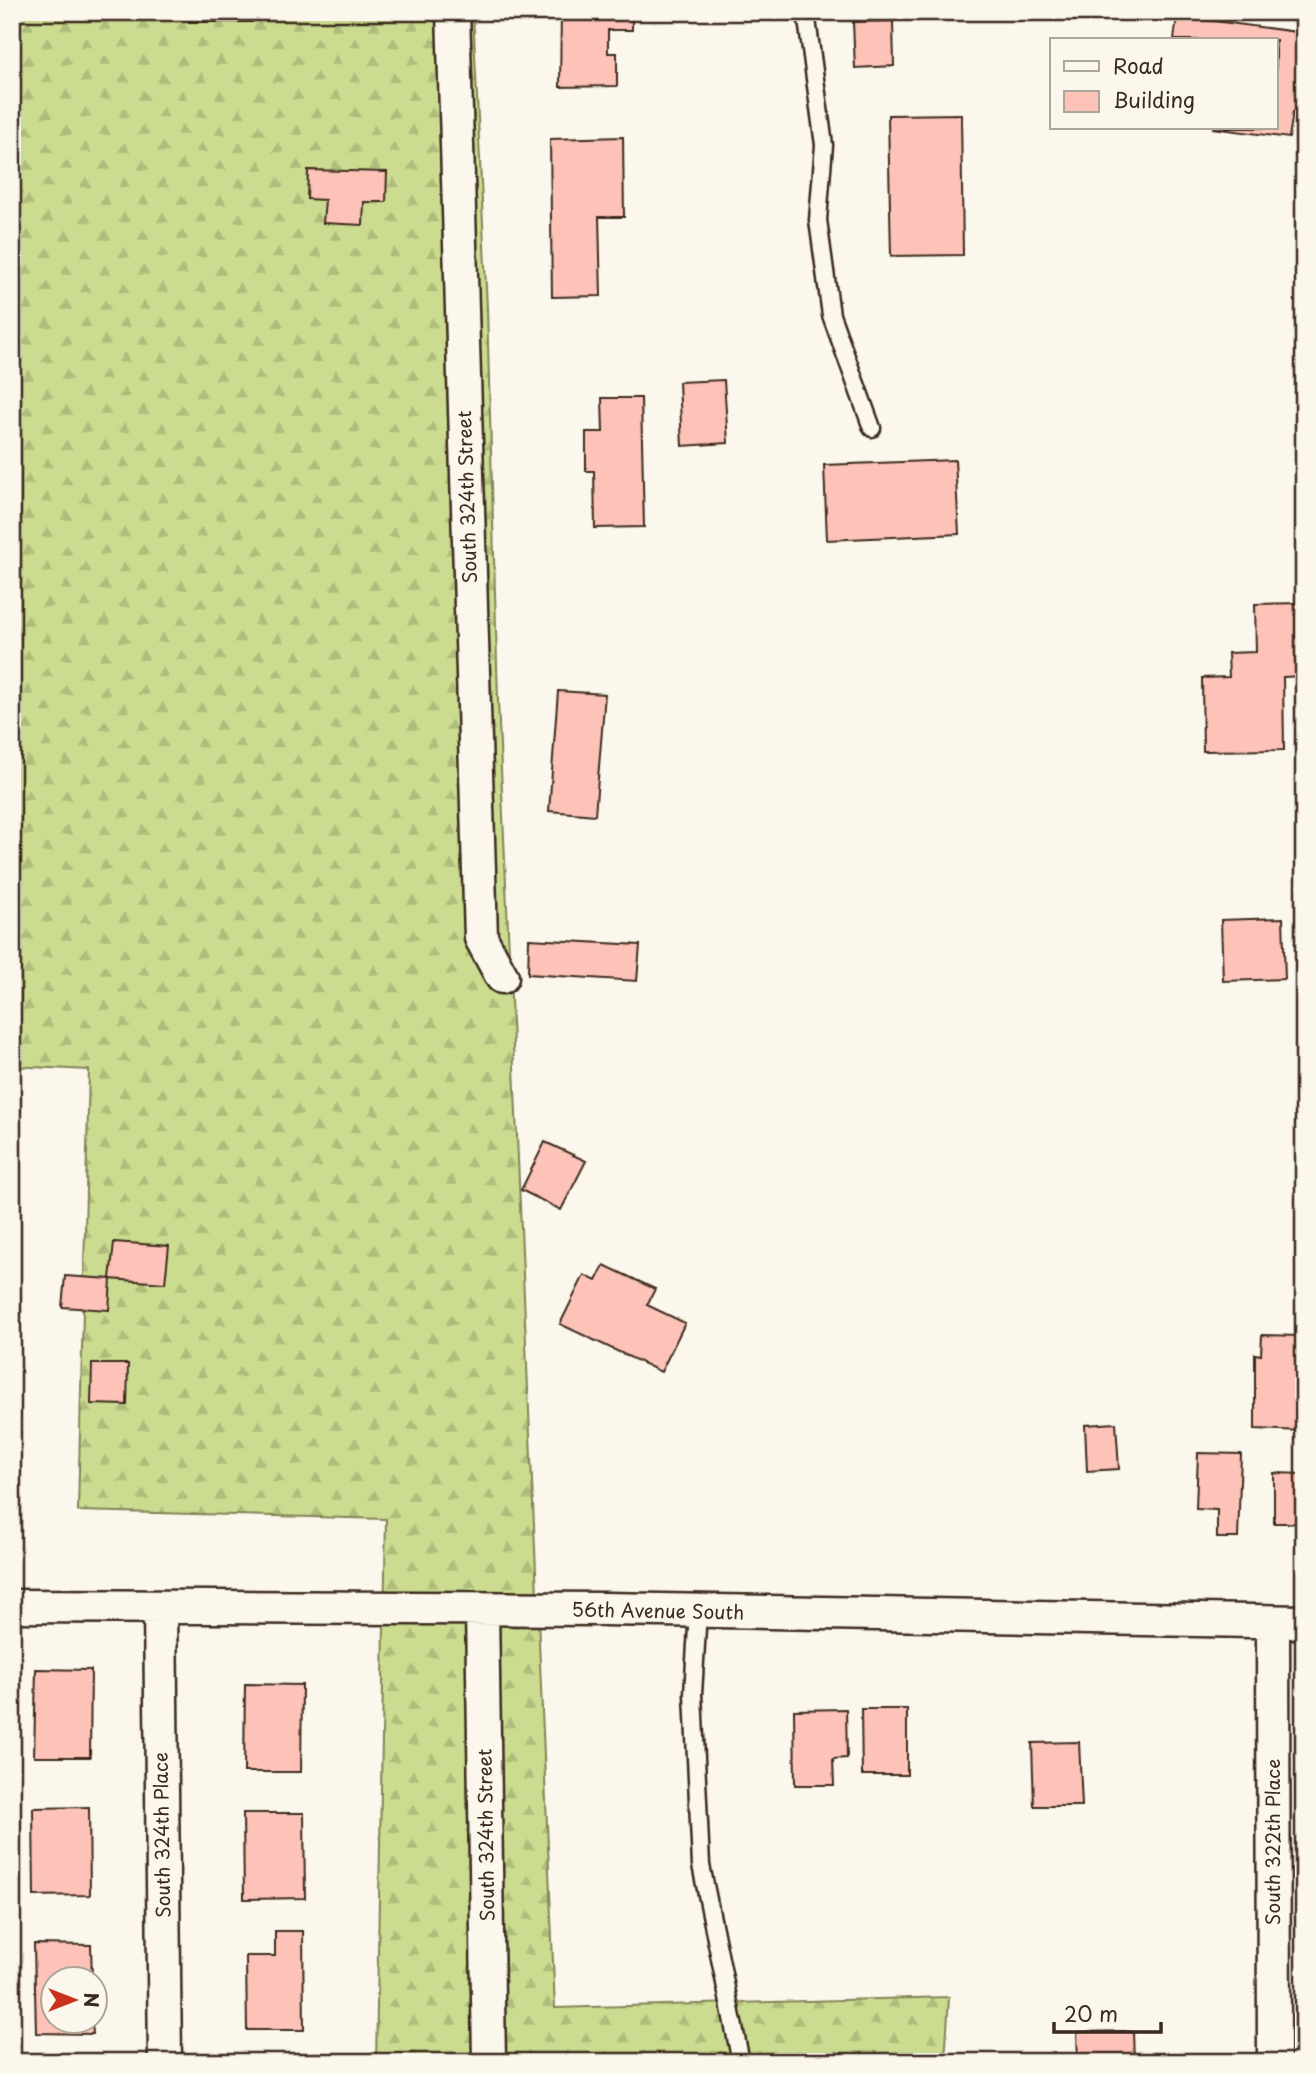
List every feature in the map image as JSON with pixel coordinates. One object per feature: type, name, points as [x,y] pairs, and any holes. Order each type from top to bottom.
[{"type":"street","name":"South 324th Street","points":[[453,12],[481,938],[502,976]]},
{"type":"street","name":"56th Avenue South","points":[[12,1606],[698,1611],[1288,1622]]},
{"type":"street","name":"South 324th Place","points":[[160,1607],[165,2062]]},
{"type":"street","name":"South 324th Street","points":[[482,1609],[489,2062]]},
{"type":"street","name":"South 322th Place","points":[[1274,2062],[1288,1622]]},
{"type":"lane","points":[[806,12],[824,145],[818,220],[831,315],[872,428]]},
{"type":"lane","points":[[698,1611],[693,1694],[701,1865],[741,2062]]},
{"type":"green space","points":[[12,12],[473,12],[487,308],[498,700],[555,2008],[949,1997],[945,2062],[376,2062],[386,1519],[78,1511],[89,1070],[12,1066]]},
{"type":"building","points":[[189,12],[252,12],[252,22],[189,22]]},
{"type":"building","points":[[561,12],[632,12],[632,30],[608,30],[608,53],[617,53],[617,86],[560,87]]},
{"type":"building","points":[[1177,16],[1304,33],[1304,113],[1293,112],[1289,138],[1227,130],[1278,130],[1278,38],[1174,38]]},
{"type":"building","points":[[893,21],[894,66],[855,68],[853,22]]},
{"type":"building","points":[[961,114],[963,255],[891,256],[888,115]]},
{"type":"building","points":[[623,137],[624,217],[599,217],[601,296],[552,297],[550,139]]},
{"type":"building","points":[[308,170],[387,172],[386,202],[364,202],[363,225],[323,223],[325,200],[307,199]]},
{"type":"building","points":[[724,380],[728,443],[682,446],[679,382]]},
{"type":"building","points":[[602,398],[641,398],[644,527],[595,528],[594,471],[586,471],[586,432],[603,432]]},
{"type":"building","points":[[955,460],[959,534],[827,540],[824,465]]},
{"type":"building","points":[[1304,603],[1304,676],[1283,677],[1284,750],[1203,751],[1202,678],[1229,677],[1228,653],[1256,652],[1255,604]]},
{"type":"building","points":[[558,691],[605,694],[595,815],[549,811]]},
{"type":"building","points":[[1283,918],[1285,979],[1223,981],[1221,920]]},
{"type":"building","points":[[529,939],[640,945],[637,981],[528,974]]},
{"type":"building","points":[[545,1142],[586,1161],[561,1210],[521,1190]]},
{"type":"building","points":[[114,1242],[169,1246],[165,1283],[110,1279]]},
{"type":"building","points":[[604,1265],[655,1289],[647,1305],[685,1323],[661,1372],[560,1324],[584,1275],[596,1281]]},
{"type":"building","points":[[65,1276],[111,1279],[109,1310],[62,1307]]},
{"type":"building","points":[[1262,1335],[1301,1336],[1301,1355],[1304,1355],[1304,1431],[1255,1429],[1255,1354],[1261,1355]]},
{"type":"building","points":[[92,1364],[128,1364],[127,1405],[91,1404]]},
{"type":"building","points":[[1116,1423],[1119,1469],[1087,1471],[1085,1425]]},
{"type":"building","points":[[1198,1453],[1241,1454],[1238,1538],[1217,1538],[1217,1510],[1196,1509]]},
{"type":"building","points":[[1274,1473],[1304,1474],[1304,1523],[1274,1523]]},
{"type":"building","points":[[36,1669],[91,1670],[90,1757],[34,1757]]},
{"type":"building","points":[[245,1684],[302,1685],[301,1772],[244,1772]]},
{"type":"building","points":[[846,1709],[847,1758],[833,1759],[834,1785],[795,1785],[794,1710]]},
{"type":"building","points":[[861,1709],[907,1709],[907,1775],[862,1775]]},
{"type":"building","points":[[1079,1742],[1082,1806],[1034,1806],[1032,1743]]},
{"type":"building","points":[[89,1807],[90,1895],[34,1896],[33,1808]]},
{"type":"building","points":[[243,1813],[304,1813],[305,1898],[244,1899]]},
{"type":"building","points":[[275,1931],[303,1931],[304,2030],[247,2030],[246,1956],[275,1956]]},
{"type":"building","points":[[34,1944],[91,1945],[92,1966],[38,1966],[36,2033]]},
{"type":"building","points":[[1133,2031],[1134,2062],[1078,2062],[1077,2032]]}]
